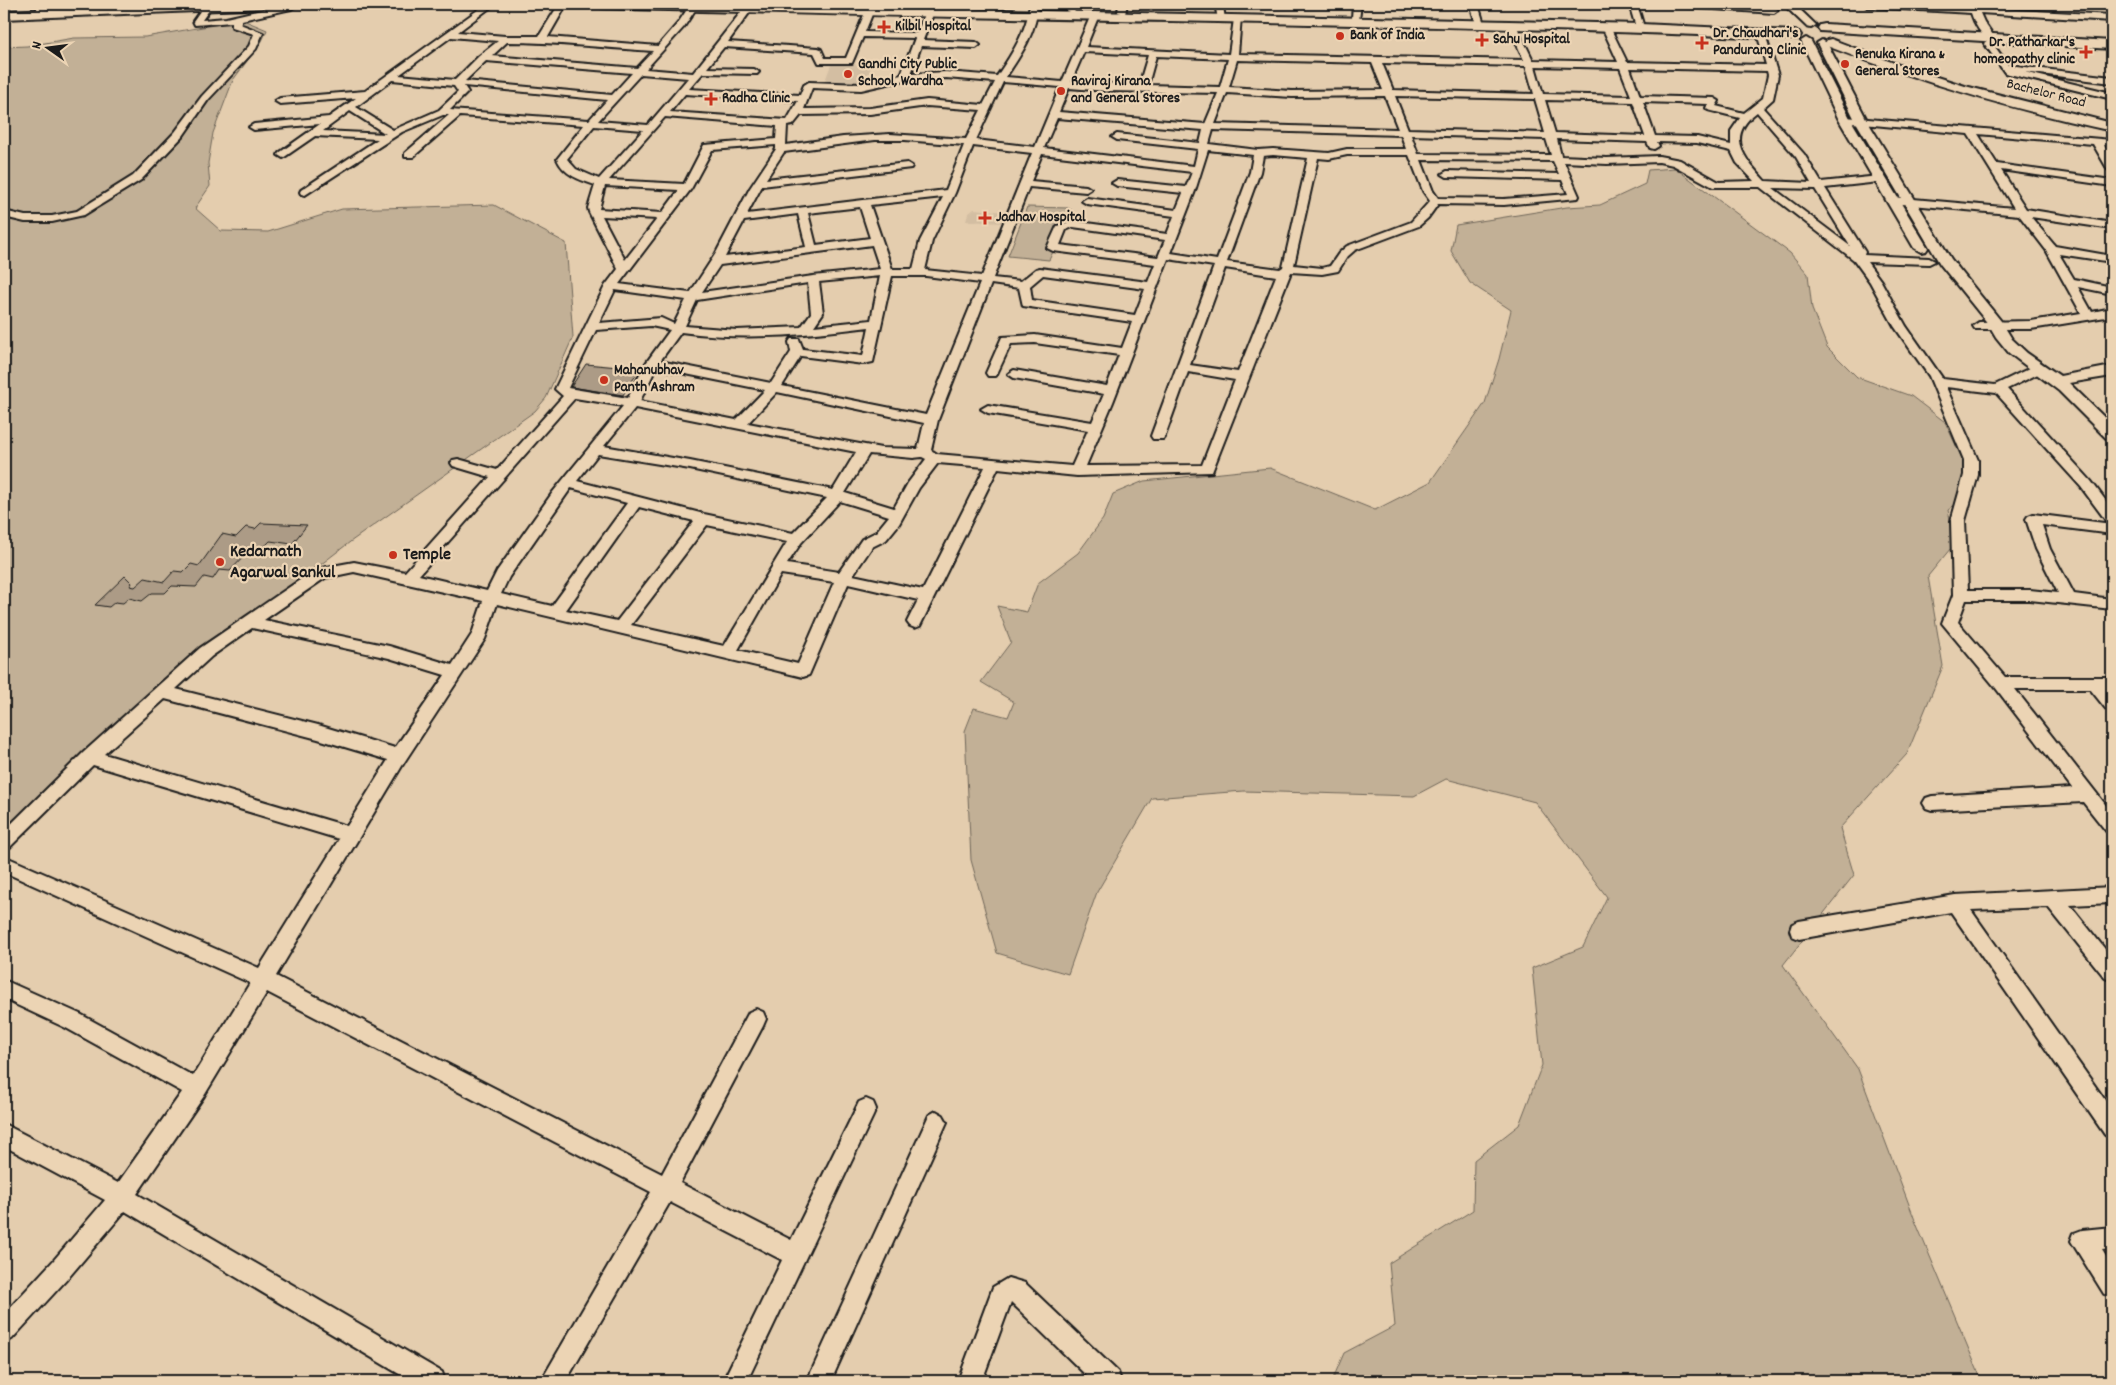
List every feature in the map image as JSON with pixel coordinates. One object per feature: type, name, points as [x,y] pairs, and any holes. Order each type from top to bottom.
[{"type":"main road","points":[[4,15],[166,4]]},
{"type":"main road","points":[[4,10],[45,6],[268,4]]},
{"type":"main road","points":[[602,4],[693,6],[972,6],[1095,15],[1221,13],[1761,34],[1815,34]]},
{"type":"main road","points":[[745,6],[869,12],[930,12],[1072,7],[1169,8],[1221,13],[1238,19],[1639,24],[1815,34],[2112,45]]},
{"type":"main road","name":"Bachelor Road","points":[[1815,34],[1944,80],[2112,122]]},
{"type":"main road","name":"Bachelor Road","points":[[1815,34],[1903,71],[1960,89],[2112,127]]},
{"type":"main road","points":[[1990,40],[2112,50]]},
{"type":"street","points":[[208,6],[197,20],[198,22],[238,19],[295,4]]},
{"type":"street","points":[[284,155],[348,106],[491,4]]},
{"type":"street","points":[[542,39],[563,4]]},
{"type":"street","points":[[1356,18],[1357,4]]},
{"type":"street","points":[[1474,4],[1479,22]]},
{"type":"street","points":[[1622,4],[1632,4],[1639,24]]},
{"type":"street","points":[[1684,4],[1781,7]]},
{"type":"street","points":[[1742,4],[1781,7],[1815,34],[1862,122],[1945,261],[2020,356],[2056,380],[2077,398],[2112,434]]},
{"type":"street","points":[[1867,4],[1975,7],[2008,13],[2062,16],[2110,15]]},
{"type":"street","points":[[1997,4],[2008,13]]},
{"type":"street","points":[[2049,4],[2062,16]]},
{"type":"street","points":[[688,187],[601,183],[575,172],[563,163],[562,159],[591,123],[681,25],[693,6]]},
{"type":"street","points":[[624,270],[594,212],[593,204],[601,183],[651,128],[722,44],[745,6]]},
{"type":"street","points":[[1975,7],[1979,24],[2008,71],[2112,96]]},
{"type":"street","points":[[918,273],[926,241],[950,193],[969,144],[1001,78],[1021,48],[1033,9]]},
{"type":"street","points":[[722,44],[818,51],[822,61],[849,61],[869,12]]},
{"type":"street","points":[[905,77],[930,12]]},
{"type":"street","points":[[4,842],[90,757],[206,652],[321,573],[354,567],[492,597],[555,614],[803,670],[843,578],[867,543],[881,536],[898,514],[929,455],[931,420],[1039,149],[1095,15]]},
{"type":"street","points":[[4,214],[25,219],[52,219],[80,213],[137,178],[179,134],[205,98],[253,47],[259,33],[235,25],[238,19]]},
{"type":"street","points":[[1077,471],[1111,391],[1198,169],[1209,128],[1224,90],[1233,57],[1238,19]]},
{"type":"street","points":[[1376,60],[1428,191],[1435,200],[1475,203],[1532,201],[1574,196],[1557,158],[1529,62],[1512,25]]},
{"type":"street","points":[[1606,27],[1624,65],[1659,158]]},
{"type":"street","points":[[449,34],[505,39],[542,39],[594,46],[660,49]]},
{"type":"street","points":[[861,34],[976,45]]},
{"type":"street","points":[[1761,34],[1773,75],[1768,99],[1746,116],[1736,131],[1736,149],[1741,161],[1762,184],[1858,258],[1875,281],[1900,326],[1937,382],[1968,451],[1972,466],[1958,521],[1961,595],[1950,623],[2001,683],[2112,826]]},
{"type":"street","points":[[1815,34],[1845,120],[1891,200],[1929,261],[1946,283]]},
{"type":"street","points":[[457,83],[482,58],[505,39]]},
{"type":"street","points":[[1082,49],[1233,57],[1772,68]]},
{"type":"street","points":[[1143,88],[1153,52]]},
{"type":"street","points":[[482,58],[638,72],[754,72]]},
{"type":"street","points":[[2005,67],[2112,80]]},
{"type":"street","points":[[663,114],[790,123],[798,112],[809,85],[861,87],[905,77],[946,75],[1067,84],[1292,94],[1388,93],[1714,101],[1711,108],[1746,116]]},
{"type":"street","points":[[390,77],[614,98]]},
{"type":"street","points":[[304,192],[391,136],[442,112],[463,92],[457,83]]},
{"type":"street","points":[[682,91],[803,98]]},
{"type":"street","points":[[280,101],[366,94]]},
{"type":"street","points":[[798,112],[870,111],[927,103],[988,108]]},
{"type":"street","points":[[348,106],[391,136]]},
{"type":"street","points":[[1757,107],[1775,125],[1800,156],[1859,252],[1858,258]]},
{"type":"street","points":[[442,112],[651,128]]},
{"type":"street","points":[[409,155],[458,113]]},
{"type":"street","points":[[1054,115],[1209,128],[1697,140],[1736,149]]},
{"type":"street","points":[[254,126],[329,120]]},
{"type":"street","points":[[1845,120],[2112,143]]},
{"type":"street","points":[[4,1331],[60,1270],[122,1197],[197,1089],[399,756],[479,635],[502,575],[558,495],[632,403],[652,364],[679,325],[693,297],[716,262],[758,183],[781,146],[782,123]]},
{"type":"street","points":[[1971,132],[2022,212],[2051,249],[2089,316]]},
{"type":"street","points":[[312,133],[391,136]]},
{"type":"street","points":[[1198,169],[1145,165],[1039,149],[903,137],[781,146],[708,147],[688,187],[611,286],[561,389],[565,393],[632,403],[739,426],[881,452],[929,455],[993,464],[1077,471],[1207,469],[1286,270],[1314,155]]},
{"type":"street","points":[[1117,137],[1258,154],[1273,152],[1329,156],[1348,152],[1607,161],[1659,158],[1676,162],[1717,185],[1818,186],[1879,179]]},
{"type":"street","points":[[2096,142],[2112,168]]},
{"type":"street","points":[[1158,436],[1255,172],[1258,154]]},
{"type":"street","points":[[758,183],[907,166]]},
{"type":"street","points":[[1992,166],[2112,183]]},
{"type":"street","points":[[1447,174],[1565,177]]},
{"type":"street","points":[[1117,183],[1190,191]]},
{"type":"street","points":[[1025,184],[1086,189]]},
{"type":"street","points":[[739,218],[950,193]]},
{"type":"street","points":[[1170,238],[1072,224],[1061,228],[1053,248],[1221,264],[1253,270],[1322,271],[1334,269],[1343,255],[1351,248],[1415,224],[1424,216],[1435,200]]},
{"type":"street","points":[[1891,200],[2022,212],[2112,226]]},
{"type":"street","points":[[1087,201],[1180,214]]},
{"type":"street","points":[[797,352],[867,360],[870,358],[887,272],[864,203]]},
{"type":"street","points":[[802,210],[812,250]]},
{"type":"street","points":[[594,212],[665,216]]},
{"type":"street","points":[[716,262],[876,241]]},
{"type":"street","points":[[2051,249],[2112,259]]},
{"type":"street","points":[[1858,258],[1929,261]]},
{"type":"street","points":[[611,286],[693,297],[813,279],[887,272],[918,273],[1024,285],[1040,271],[1151,286]]},
{"type":"street","points":[[739,426],[775,387],[797,352],[799,332],[817,313],[813,279]]},
{"type":"street","points":[[2070,282],[2112,290]]},
{"type":"street","points":[[1024,285],[1027,303],[1138,319]]},
{"type":"street","points":[[1976,322],[1998,329],[2112,312]]},
{"type":"street","points":[[591,327],[652,323],[679,325],[740,336],[799,332],[876,323]]},
{"type":"street","points":[[992,373],[1006,340],[1035,339],[1126,352]]},
{"type":"street","points":[[652,364],[775,387],[931,420]]},
{"type":"street","points":[[1183,368],[1243,377]]},
{"type":"street","points":[[1937,382],[1999,388],[2008,386],[2038,369]]},
{"type":"street","points":[[2056,380],[2112,371]]},
{"type":"street","points":[[1014,374],[1111,391]]},
{"type":"street","points":[[1999,388],[2086,484],[2112,519]]},
{"type":"street","points":[[408,578],[572,394]]},
{"type":"street","points":[[988,409],[1096,427]]},
{"type":"street","points":[[594,449],[690,465],[837,495],[898,514]]},
{"type":"street","points":[[730,652],[777,568],[796,539],[837,495],[865,449]]},
{"type":"street","points":[[458,463],[500,475]]},
{"type":"street","points":[[915,622],[993,464]]},
{"type":"street","points":[[569,483],[704,519],[796,539]]},
{"type":"street","points":[[555,614],[636,501]]},
{"type":"street","points":[[620,628],[704,519]]},
{"type":"street","points":[[2069,599],[2043,550],[2033,519],[2112,529]]},
{"type":"street","points":[[777,568],[843,578],[928,597]]},
{"type":"street","points":[[1961,595],[2030,595],[2112,604]]},
{"type":"street","points":[[249,622],[389,652],[456,672]]},
{"type":"street","points":[[2001,683],[2112,683]]},
{"type":"street","points":[[2095,684],[2112,704]]},
{"type":"street","points":[[163,692],[318,732],[399,756]]},
{"type":"street","points":[[90,757],[351,835]]},
{"type":"street","points":[[1932,803],[2088,794]]},
{"type":"street","points":[[4,864],[262,979],[796,1255]]},
{"type":"street","points":[[1799,930],[1955,904],[2112,895]]},
{"type":"street","points":[[2054,899],[2112,972]]},
{"type":"street","points":[[1955,904],[2112,1128]]},
{"type":"street","points":[[4,988],[73,1021],[197,1089]]},
{"type":"street","points":[[553,1381],[666,1188],[756,1019]]},
{"type":"street","points":[[735,1381],[866,1109]]},
{"type":"street","points":[[819,1381],[936,1122]]},
{"type":"street","points":[[4,1135],[122,1197],[433,1381]]},
{"type":"street","points":[[2112,1238],[2082,1241],[2112,1286]]},
{"type":"street","points":[[970,1381],[1001,1295],[1008,1290],[1017,1291],[1021,1294],[1109,1381]]},
{"type":"shaded area","points":[[243,20],[267,30],[262,41],[233,80],[213,133],[208,163],[210,186],[195,208],[221,231],[268,232],[342,209],[494,205],[566,243],[573,337],[546,398],[535,411],[350,542],[116,722],[4,840],[4,47],[27,46],[74,38],[145,37]]},
{"type":"shaded area","name":"Gandhi City Public School, Wardha","points":[[872,64],[864,85],[824,83],[831,65]]},
{"type":"shaded area","points":[[1675,168],[1790,253],[1808,274],[1812,309],[1827,347],[1857,377],[1911,396],[1945,422],[1966,467],[1965,497],[1948,510],[1955,543],[1928,576],[1943,666],[1907,754],[1840,828],[1854,875],[1783,965],[1858,1069],[1916,1223],[1982,1381],[1332,1381],[1344,1353],[1395,1326],[1389,1263],[1473,1210],[1474,1160],[1519,1125],[1542,1065],[1532,968],[1583,947],[1607,897],[1535,802],[1446,779],[1414,796],[1244,791],[1152,798],[1097,892],[1068,974],[997,953],[971,860],[965,731],[974,708],[1008,717],[1014,702],[981,682],[1011,642],[997,606],[1027,612],[1038,583],[1078,553],[1103,519],[1113,494],[1144,481],[1270,468],[1375,510],[1430,482],[1485,403],[1499,359],[1511,310],[1470,283],[1451,251],[1456,225],[1567,207],[1600,205],[1645,184],[1648,170]]},
{"type":"shaded area","points":[[1027,207],[1068,208],[1073,211],[1049,260],[1008,256]]},
{"type":"shaded area","name":"Jadhav Hospital","points":[[974,209],[1006,212],[1001,223],[966,221],[968,214]]},
{"type":"building","name":"Mahanubhav Panth Ashram","points":[[586,364],[640,369],[623,395],[571,387]]},
{"type":"building","name":"Kedarnath Agarwal Sankul","points":[[261,523],[307,525],[292,544],[270,541],[259,552],[249,551],[230,571],[219,570],[213,579],[204,577],[196,587],[172,586],[165,593],[152,593],[142,601],[129,598],[123,603],[115,602],[109,607],[95,605],[125,576],[132,583],[130,586],[135,587],[145,578],[164,582],[174,571],[183,572],[191,564],[199,566],[222,534],[236,537],[246,527],[255,529]]},
{"type":"place","name":"Kilbil Hospital","points":[[884,27]]},
{"type":"place","name":"Bank of India","points":[[1340,36]]},
{"type":"place","name":"Sahu Hospital","points":[[1482,40]]},
{"type":"place","name":"Dr. Chaudhari's Pandurang Clinic","points":[[1702,43]]},
{"type":"place","name":"Dr. Patharkar's homeopathy clinic","points":[[2086,52]]},
{"type":"place","name":"Renuka Kirana & General Stores","points":[[1845,64]]},
{"type":"place","name":"Gandhi City Public School, Wardha","points":[[848,74]]},
{"type":"place","name":"Raviraj Kirana and General Stores","points":[[1061,91]]},
{"type":"place","name":"Radha Clinic","points":[[711,99]]},
{"type":"place","name":"Jadhav Hospital","points":[[985,218]]},
{"type":"place","name":"Mahanubhav Panth Ashram","points":[[604,380]]},
{"type":"place","name":"Temple","points":[[393,555]]},
{"type":"place","name":"Kedarnath Agarwal Sankul","points":[[220,562]]}]
